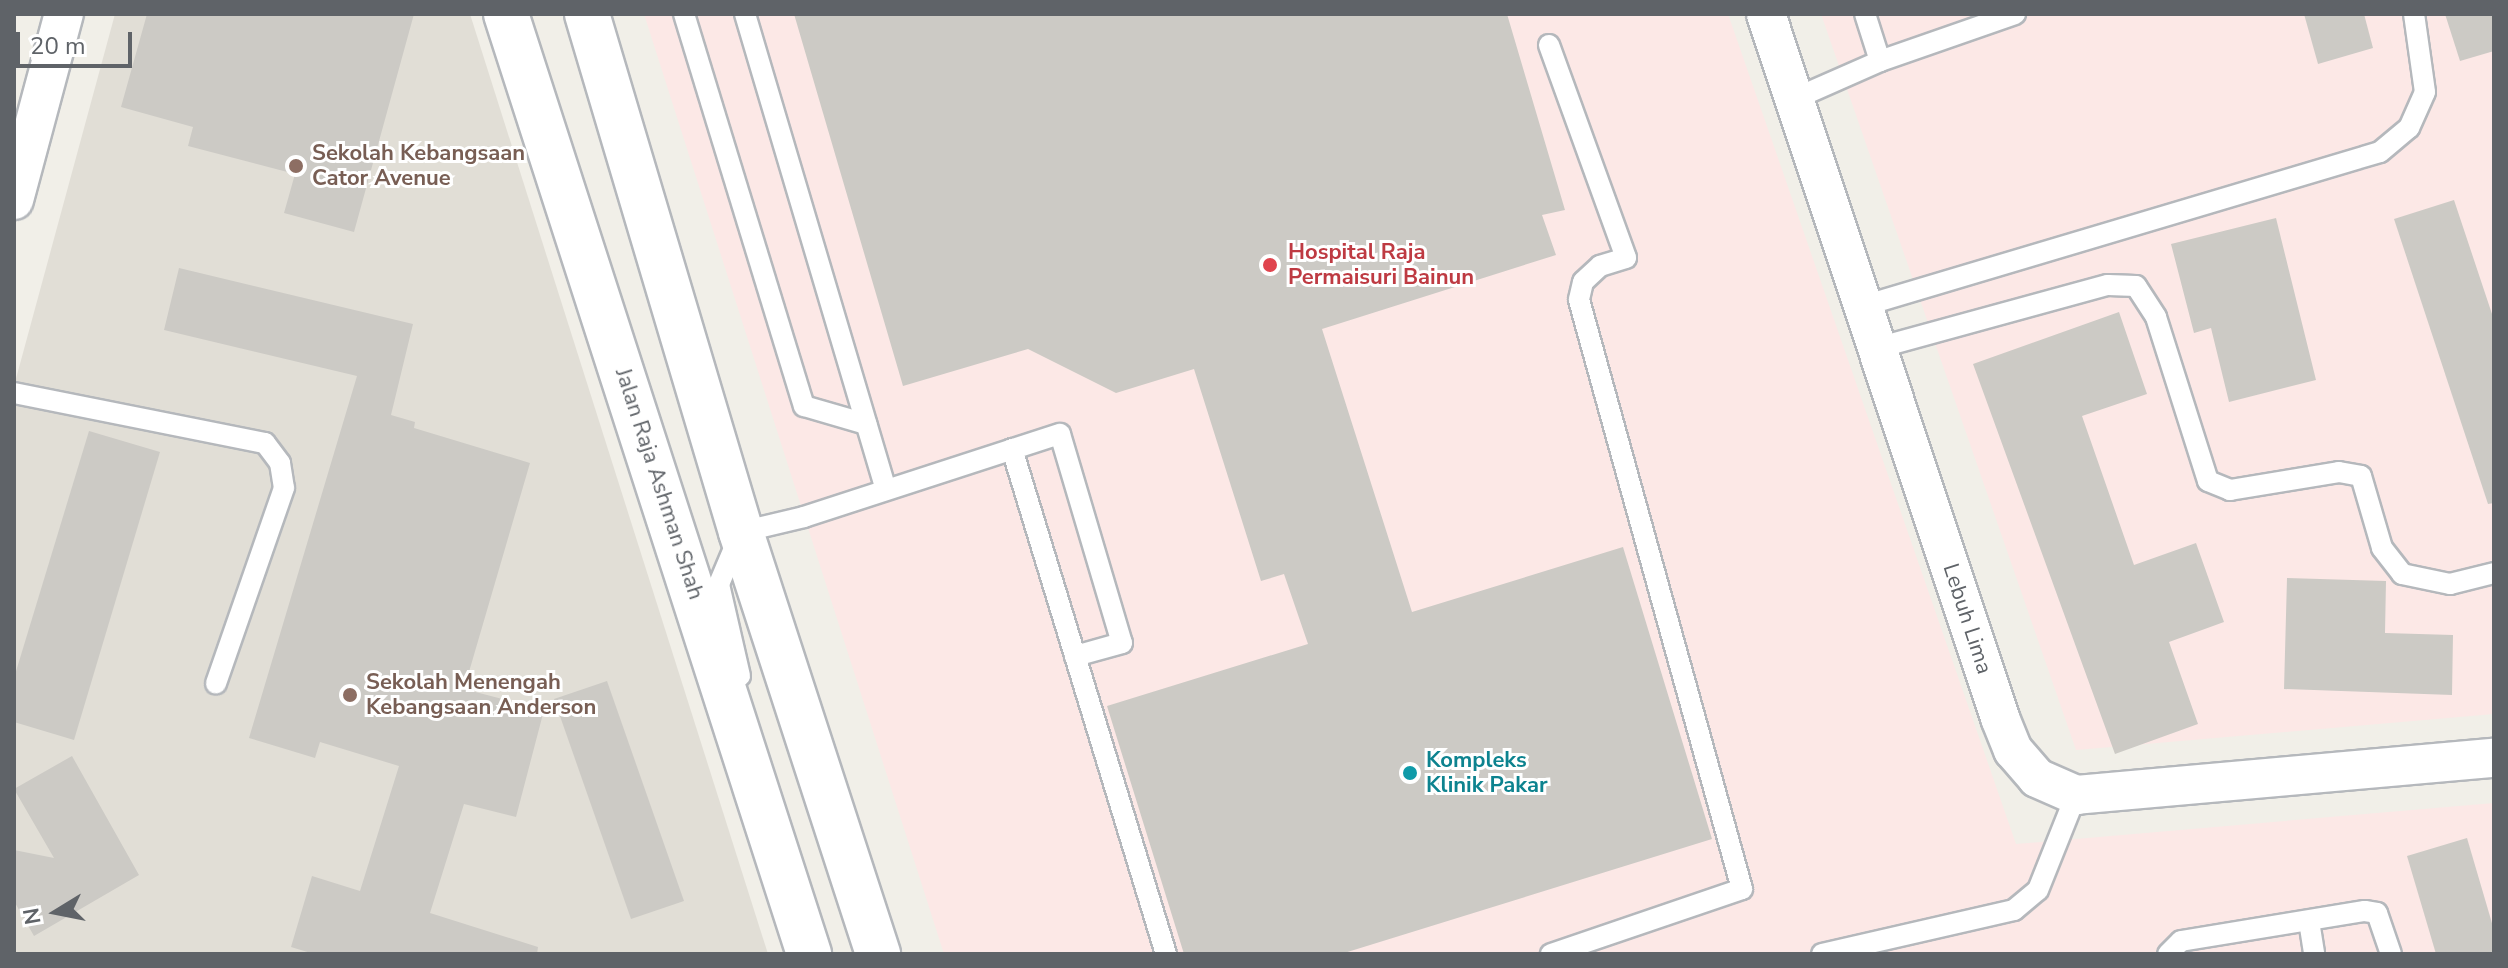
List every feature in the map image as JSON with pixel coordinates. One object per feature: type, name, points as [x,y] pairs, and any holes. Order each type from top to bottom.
[{"type":"main road","name":"Jalan Raja Ashman Shah","points":[[506,14],[783,863],[809,954]]},
{"type":"main road","points":[[587,14],[741,532],[878,954]]},
{"type":"street","points":[[14,200],[64,14]]},
{"type":"street","name":"Lebuh Lima","points":[[1766,14],[2013,750],[2037,778],[2076,795],[2494,758]]},
{"type":"lane","points":[[684,14],[804,406],[866,424]]},
{"type":"lane","points":[[745,14],[885,488]]},
{"type":"lane","points":[[1865,14],[1880,61]]},
{"type":"lane","points":[[1794,99],[1880,61],[2015,14]]},
{"type":"lane","points":[[1863,306],[2380,152],[2409,128],[2425,92],[2414,14]]},
{"type":"lane","points":[[1549,45],[1626,258],[1600,266],[1583,282],[1579,300],[1742,889],[1551,954]]},
{"type":"lane","points":[[1877,348],[2108,285],[2136,286],[2156,317],[2208,481],[2230,490],[2339,472],[2361,476],[2382,548],[2402,574],[2450,584],[2494,573]]},
{"type":"lane","points":[[14,393],[265,443],[280,463],[284,488],[216,683]]},
{"type":"lane","points":[[783,863],[719,584],[741,532],[1060,434],[1122,643],[1075,656]]},
{"type":"lane","points":[[1012,449],[1166,954]]},
{"type":"lane","points":[[1822,954],[2014,910],[2038,890],[2076,795]]},
{"type":"lane","points":[[2168,954],[2181,941],[2226,944],[2309,921],[2377,913],[2391,954]]},
{"type":"lane","points":[[2309,921],[2314,954]]},
{"type":"shaded area","name":"Sekolah Menengah Kebangsaan Anderson","points":[[115,14],[470,14],[768,954],[14,954],[14,386]]},
{"type":"shaded area","name":"Hospital Raja Permaisuri Bainun","points":[[644,14],[1728,14],[2016,844],[2494,803],[2494,954],[944,954]]},
{"type":"shaded area","points":[[1821,14],[2494,14],[2494,714],[2076,750]]},
{"type":"building","points":[[147,14],[414,14],[354,232],[284,213],[295,174],[188,146],[193,127],[121,107]]},
{"type":"building","points":[[794,14],[1507,14],[1565,210],[1542,215],[1556,255],[1322,329],[1412,612],[1623,547],[1712,839],[1341,954],[1184,954],[1107,706],[1308,644],[1284,574],[1261,581],[1194,369],[1116,393],[1028,349],[903,386]]},
{"type":"building","points":[[2304,14],[2364,14],[2373,48],[2318,64]]},
{"type":"building","points":[[2445,14],[2494,14],[2494,51],[2460,61]]},
{"type":"building","points":[[2454,200],[2494,320],[2494,503],[2488,504],[2394,219]]},
{"type":"building","points":[[2276,218],[2316,380],[2229,402],[2211,328],[2194,333],[2171,244]]},
{"type":"building","points":[[179,268],[413,324],[391,415],[415,422],[414,428],[530,463],[464,689],[544,710],[516,817],[464,804],[430,913],[538,947],[537,954],[314,954],[291,947],[312,876],[360,891],[399,766],[320,742],[315,758],[249,738],[357,376],[164,330]]},
{"type":"building","points":[[2119,312],[2147,394],[2082,416],[2134,565],[2196,543],[2224,622],[2169,642],[2198,724],[2115,754],[1973,364]]},
{"type":"building","points":[[89,431],[160,452],[74,740],[14,722],[14,678]]},
{"type":"building","points":[[2287,578],[2386,581],[2385,633],[2453,635],[2452,695],[2284,689]]},
{"type":"building","points":[[607,681],[684,901],[631,919],[554,699]]},
{"type":"building","points":[[72,756],[139,875],[34,936],[14,901],[14,850],[54,858],[14,789]]},
{"type":"building","points":[[2467,838],[2494,930],[2494,954],[2436,954],[2407,856]]},
{"type":"place","name":"Sekolah Kebangsaan Cator Avenue","points":[[296,166]]},
{"type":"place","name":"Hospital Raja Permaisuri Bainun","points":[[1270,265]]},
{"type":"place","name":"Sekolah Menengah Kebangsaan Anderson","points":[[350,695]]},
{"type":"place","name":"Kompleks Klinik Pakar","points":[[1410,773]]}]
